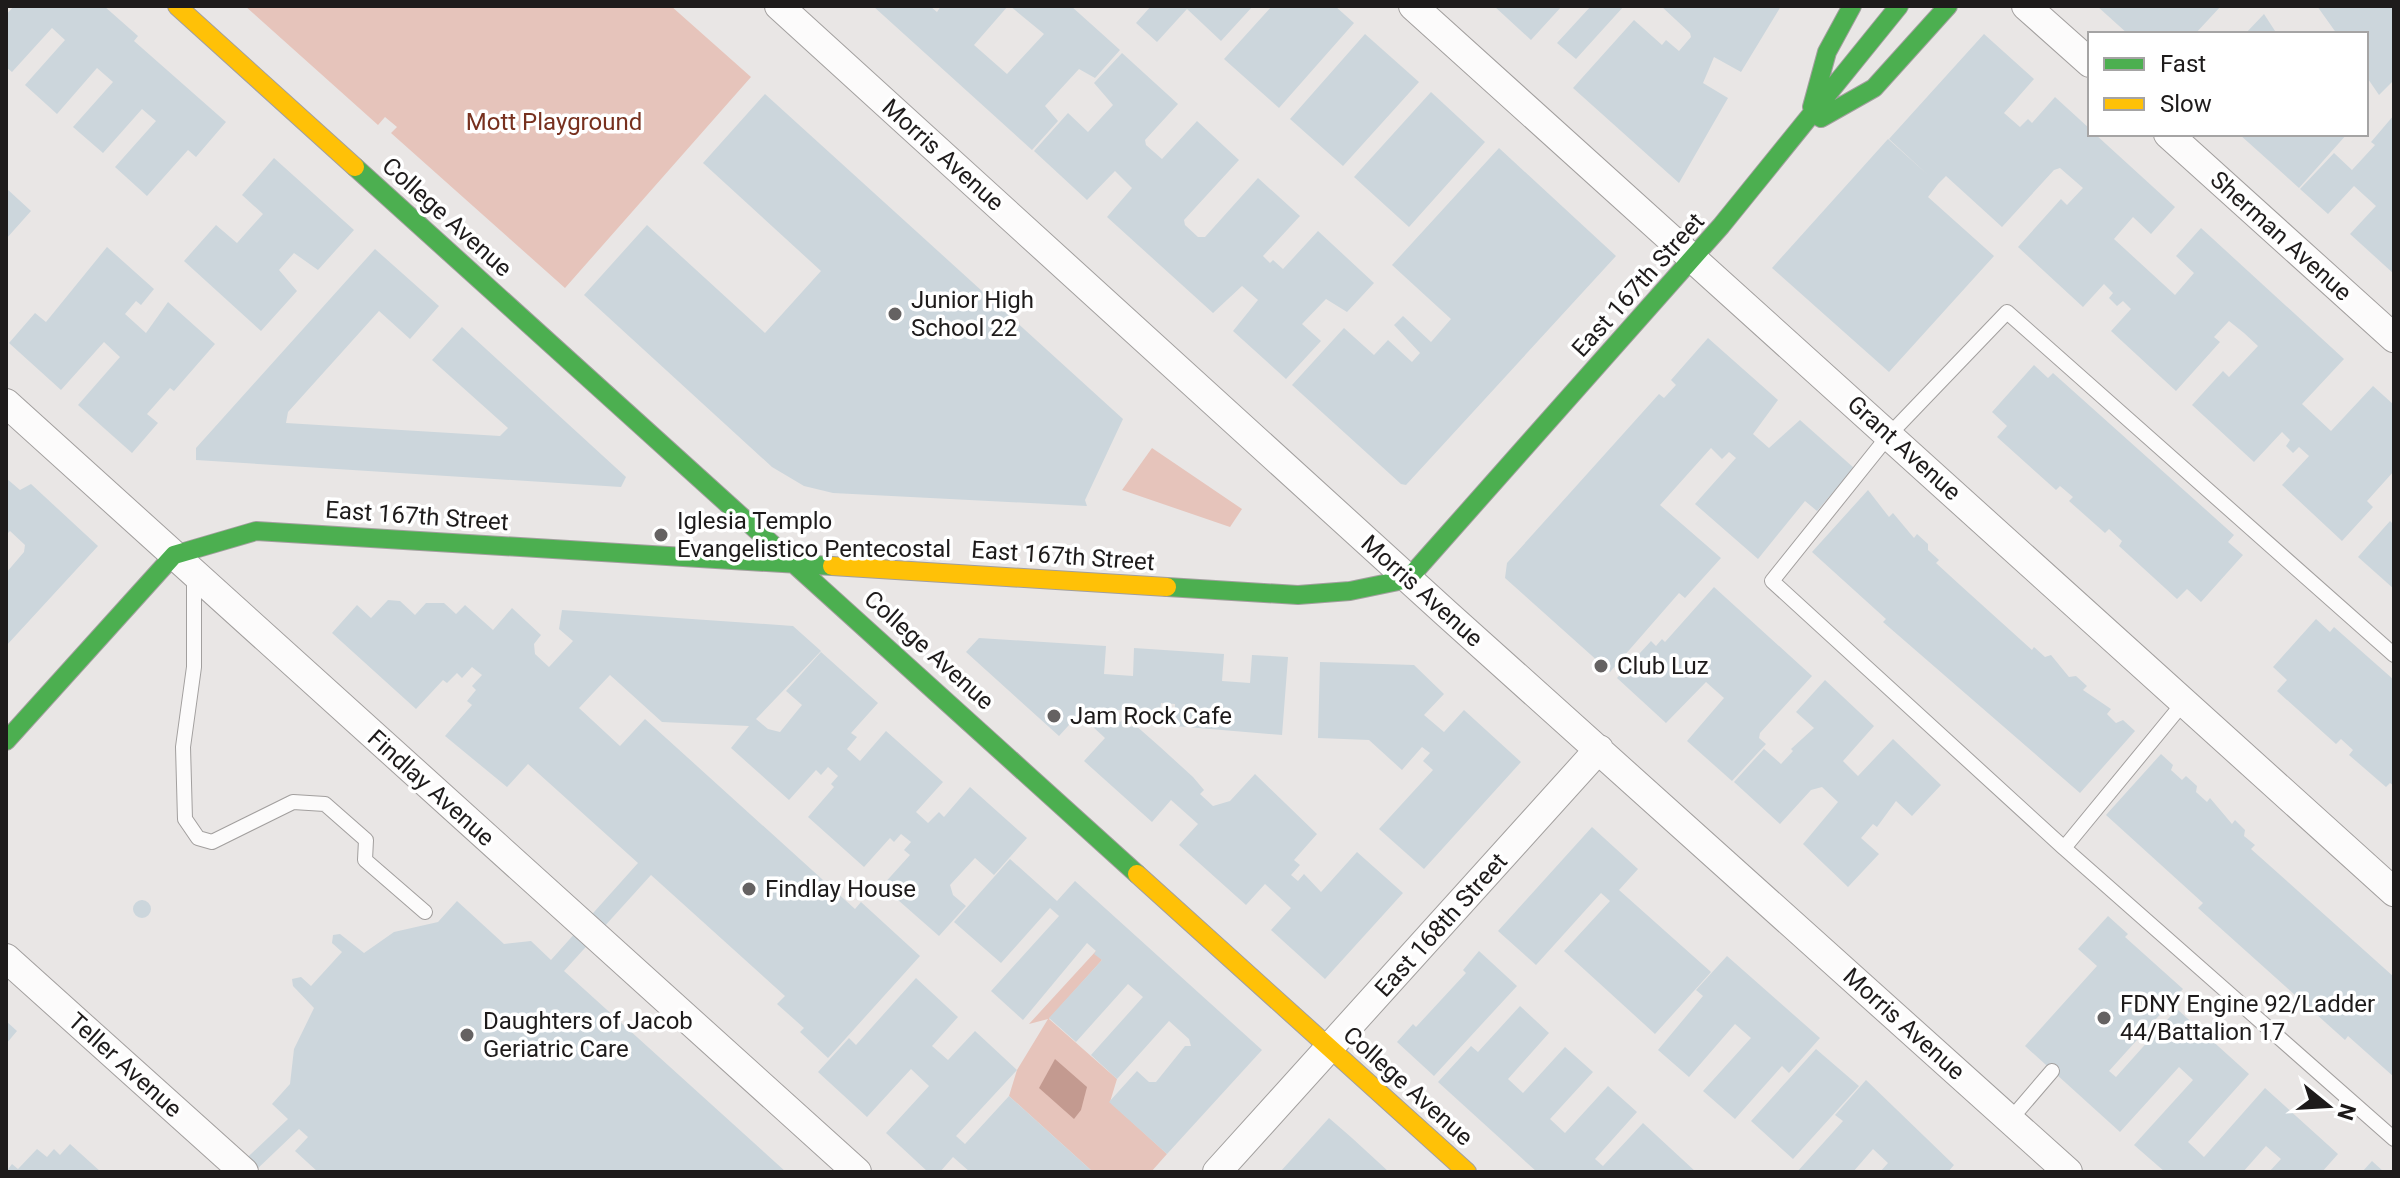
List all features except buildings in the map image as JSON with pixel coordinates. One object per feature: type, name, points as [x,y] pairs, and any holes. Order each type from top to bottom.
[{"type":"street","name":"College Avenue","points":[[177,6],[1467,1172]]},
{"type":"street","name":"Morris Avenue","points":[[779,6],[1408,579],[2068,1172]]},
{"type":"street","name":"Grant Avenue","points":[[1413,6],[2394,892]]},
{"type":"street","name":"East 167th Street","points":[[1807,126],[1827,52],[1852,6]]},
{"type":"street","name":"East 167th Street","points":[[184,564],[256,531],[1298,595],[1350,591],[1408,579],[1694,259],[1807,126],[1899,6]]},
{"type":"street","name":"East 167th Street","points":[[1807,126],[1874,88],[1948,6]]},
{"type":"street","points":[[2026,6],[2088,61]]},
{"type":"street","name":"Sherman Avenue","points":[[2170,136],[2394,338]]},
{"type":"street","name":"Findlay Avenue","points":[[6,403],[857,1172]]},
{"type":"street","points":[[6,741],[184,564]]},
{"type":"street","name":"East 168th Street","points":[[1217,1172],[1599,749]]},
{"type":"street","name":"Teller Avenue","points":[[6,958],[244,1172]]},
{"type":"lane","points":[[2394,655],[2007,312],[1889,435],[1772,581],[2064,848],[2394,1139]]},
{"type":"lane","points":[[184,564],[194,667],[183,747],[185,819],[198,838],[212,842],[293,802],[325,804],[366,840],[365,860],[425,912]]},
{"type":"lane","points":[[2064,848],[2184,702]]},
{"type":"lane","points":[[2010,1120],[2052,1071]]},
{"type":"green space","name":"Mott Playground","points":[[245,6],[671,6],[751,77],[565,288],[391,133],[397,127],[385,117],[378,125]]},
{"type":"green space","points":[[1152,448],[1242,509],[1230,527],[1122,490]]},
{"type":"green space","points":[[1096,951],[1102,960],[1049,1019],[1117,1079],[1110,1102],[1167,1154],[1151,1172],[1093,1172],[1009,1096],[1017,1070],[1048,1019],[1029,1024]]},
{"type":"shaded area","points":[[1055,1059],[1087,1087],[1081,1110],[1074,1119],[1039,1088]]},
{"type":"traffic: fast","points":[[1812,107],[1827,52],[1852,6]]},
{"type":"traffic: fast","points":[[1167,587],[1298,595],[1350,591],[1408,579],[1721,226],[1899,6]]},
{"type":"traffic: fast","points":[[1821,118],[1874,88],[1948,6]]},
{"type":"traffic: fast","points":[[355,167],[1137,874]]},
{"type":"traffic: fast","points":[[6,741],[174,555],[256,531],[832,566]]},
{"type":"traffic: slow","points":[[177,6],[355,167]]},
{"type":"traffic: slow","points":[[832,566],[1167,587]]},
{"type":"traffic: slow","points":[[1137,874],[1467,1172]]},
{"type":"place","name":"Junior High School 22","points":[[895,314]]},
{"type":"place","name":"Iglesia Templo Evangelistico Pentecostal","points":[[661,535]]},
{"type":"place","name":"Club Luz","points":[[1601,666]]},
{"type":"place","name":"Jam Rock Cafe","points":[[1054,716]]},
{"type":"place","name":"Findlay House","points":[[749,889]]},
{"type":"place","name":"FDNY Engine 92/Ladder 44/Battalion 17","points":[[2104,1018]]},
{"type":"place","name":"Daughters of Jacob Geriatric Care","points":[[467,1035]]}]
